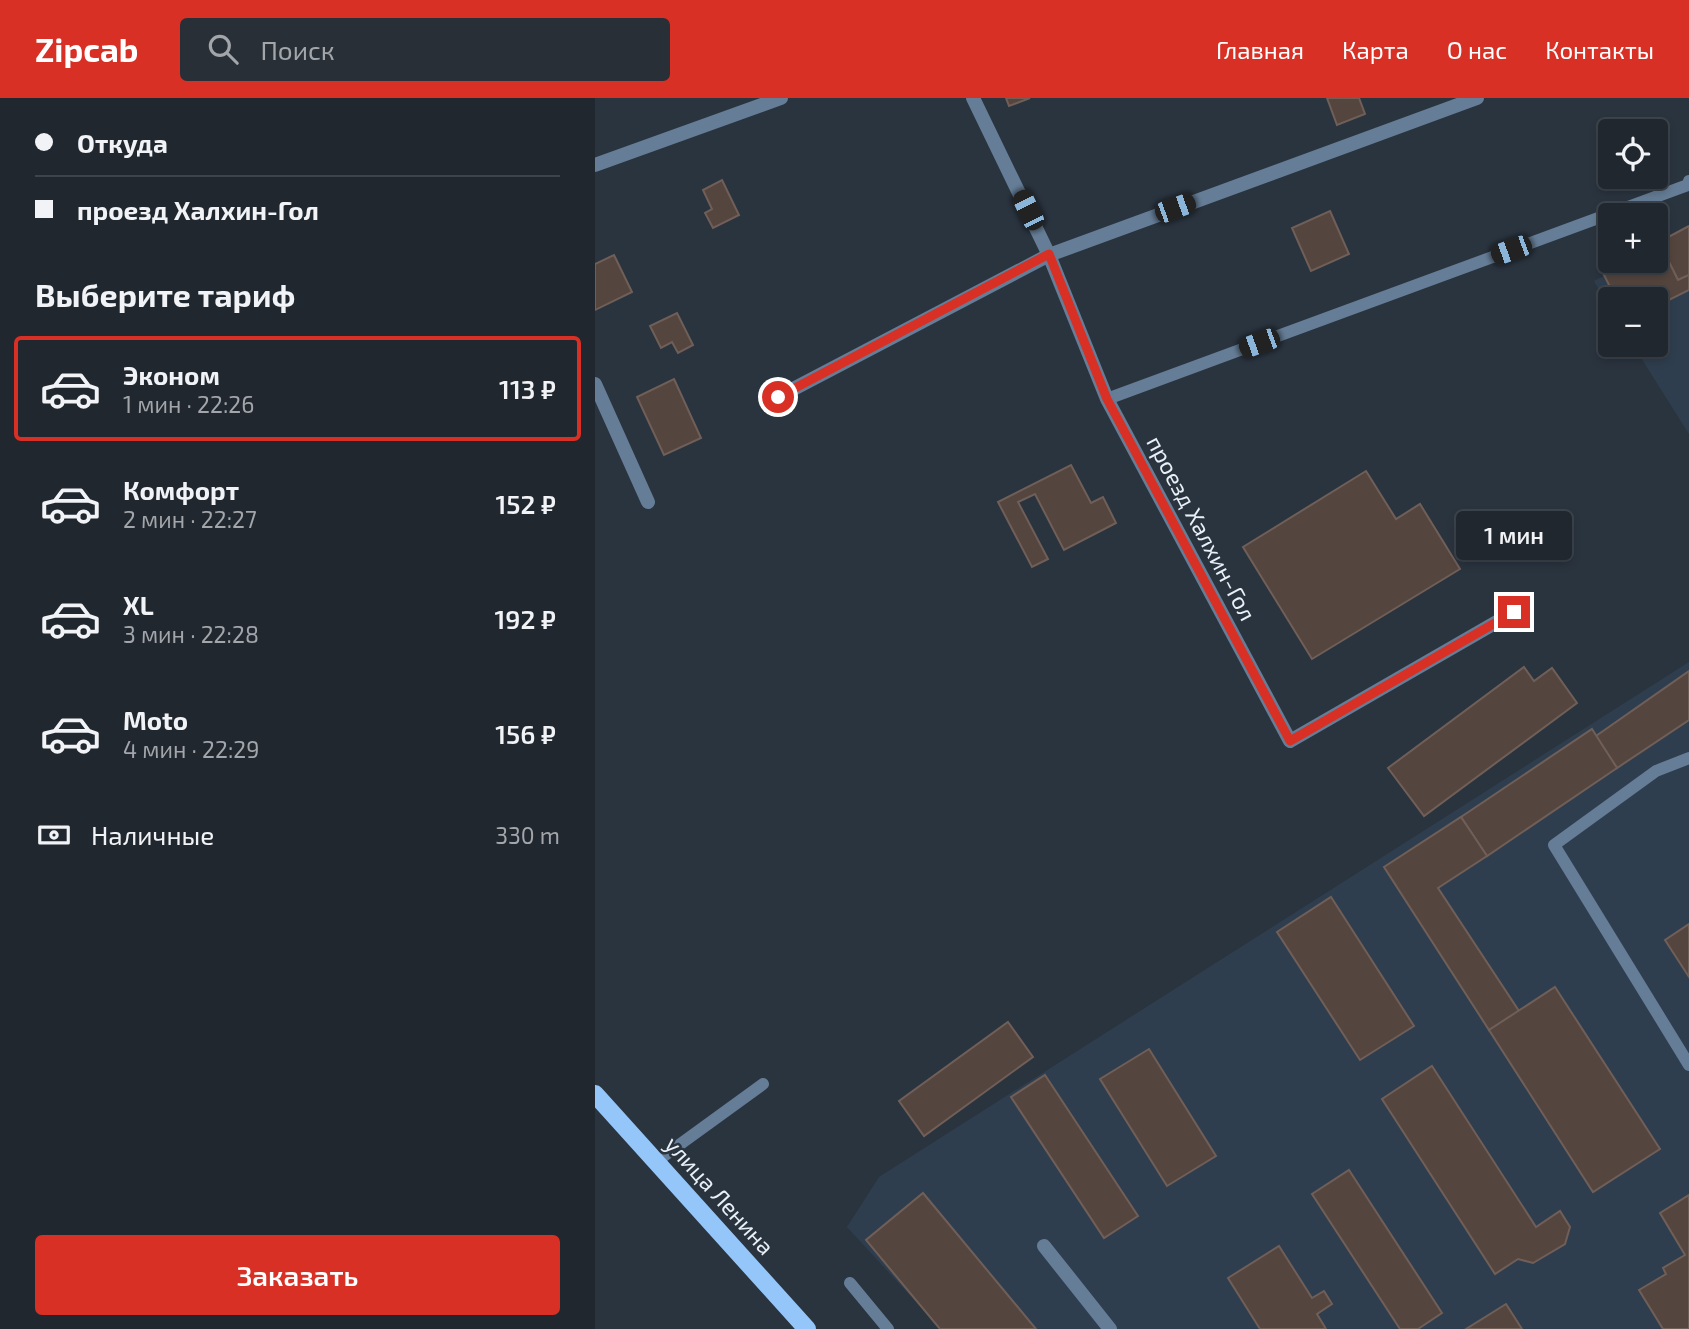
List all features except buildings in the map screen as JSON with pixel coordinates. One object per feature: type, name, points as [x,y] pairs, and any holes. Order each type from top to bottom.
[{"type":"main road","name":"улица Ленина","points":[[595,1094],[807,1329]]},
{"type":"street","points":[[595,165],[781,98]]},
{"type":"street","name":"проезд Халхин-Гол","points":[[973,98],[1049,254],[1107,399],[1290,741],[1514,612]]},
{"type":"street","points":[[778,397],[1049,254],[1477,98]]},
{"type":"street","points":[[595,384],[648,502]]},
{"type":"street","points":[[1044,1246],[1109,1329]]},
{"type":"lane","points":[[1107,399],[1688,186],[1689,181]]},
{"type":"lane","points":[[1689,758],[1656,771],[1554,845],[1689,1065]]},
{"type":"lane","points":[[657,1161],[763,1084]]},
{"type":"lane","points":[[849,1283],[888,1329]]},
{"type":"shaded area","points":[[1689,232],[1689,434],[1641,357],[1668,357],[1668,287],[1598,288],[1594,281],[1610,273],[1668,273],[1668,250]]},
{"type":"shaded area","points":[[1689,662],[1689,1329],[941,1329],[847,1227],[879,1177]]},
{"type":"route","points":[[778,397],[1049,254],[1107,399],[1290,741],[1514,612]]}]
